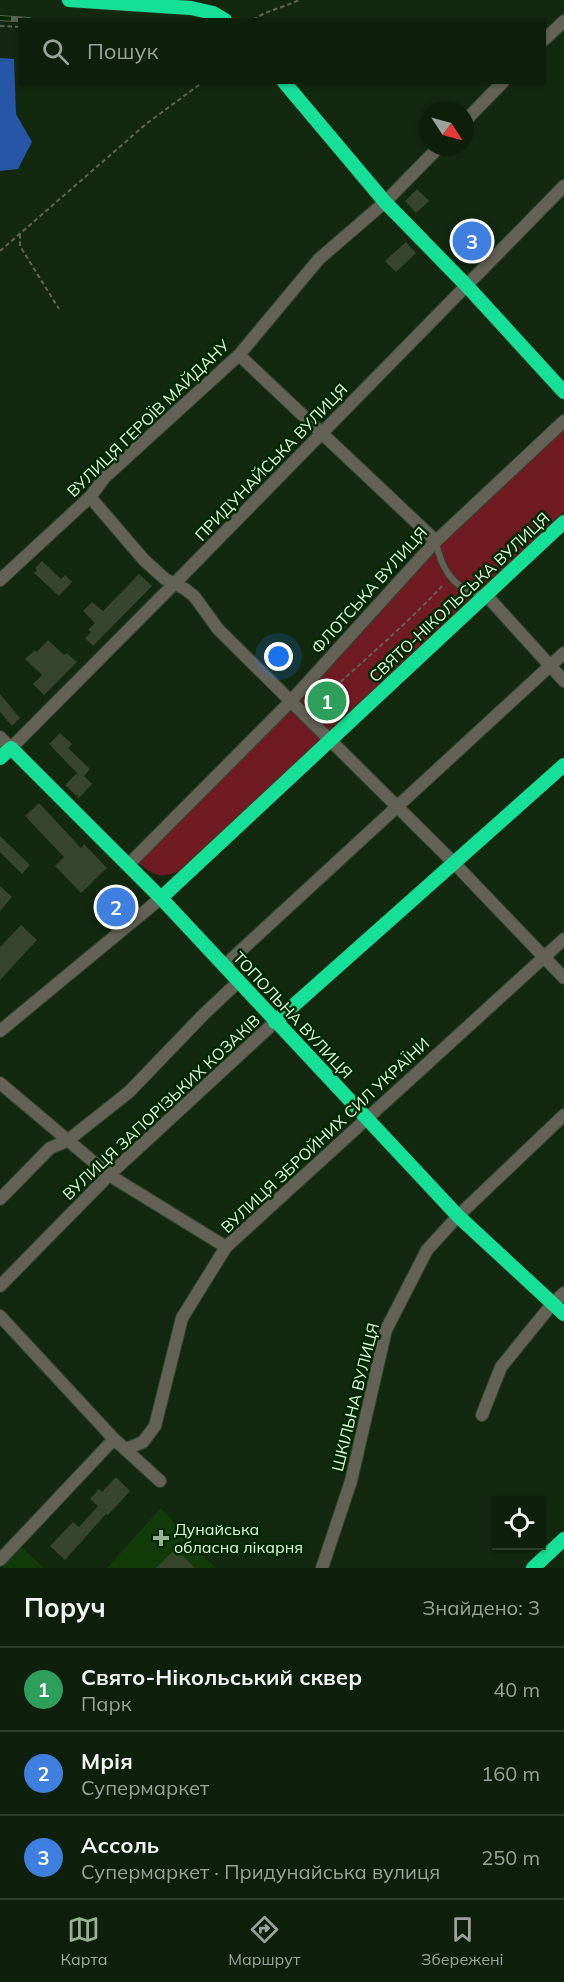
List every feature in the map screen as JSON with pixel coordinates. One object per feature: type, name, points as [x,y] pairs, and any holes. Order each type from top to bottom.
[{"type":"main road","points":[[69,0],[191,8],[213,13],[222,18]]},
{"type":"main road","points":[[286,84],[385,202],[467,286],[564,392]]},
{"type":"main road","name":"СВЯТО-НІКОЛЬСЬКА ВУЛИЦЯ","points":[[161,898],[564,522]]},
{"type":"main road","name":"ПРИДУНАЙСЬКА ВУЛИЦЯ","points":[[0,758],[11,748]]},
{"type":"main road","name":"ТОПОЛЬНА ВУЛИЦЯ","points":[[11,748],[161,898],[458,1216],[564,1314]]},
{"type":"main road","name":"ВУЛИЦЯ ЗАПОРІЗЬКИХ КОЗАКІВ","points":[[275,1022],[564,765]]},
{"type":"main road","points":[[533,1568],[564,1539]]},
{"type":"street","points":[[546,38],[564,21]]},
{"type":"street","points":[[474,112],[501,84]]},
{"type":"street","name":"ВУЛИЦЯ ГЕРОЇВ МАЙДАНУ","points":[[0,580],[90,497],[105,477],[239,355],[319,259],[385,202],[430,156]]},
{"type":"street","name":"ПРИДУНАЙСЬКА ВУЛИЦЯ","points":[[11,748],[564,186]]},
{"type":"street","points":[[239,355],[435,541]]},
{"type":"street","name":"ФЛОТСЬКА ВУЛИЦЯ","points":[[128,866],[290,702],[435,541],[564,421]]},
{"type":"street","points":[[90,497],[144,560],[158,573],[194,596],[212,623],[454,863],[564,978]]},
{"type":"street","points":[[486,595],[564,681]]},
{"type":"street","points":[[224,966],[564,653]]},
{"type":"street","name":"ТОПОЛЬНА ВУЛИЦЯ","points":[[0,737],[11,748]]},
{"type":"street","name":"СВЯТО-НІКОЛЬСЬКА ВУЛИЦЯ","points":[[0,1031],[161,898]]},
{"type":"street","name":"ВУЛИЦЯ ЗБРОЙНИХ СИЛ УКРАЇНИ","points":[[126,1449],[143,1442],[155,1426],[182,1318],[226,1247],[564,939]]},
{"type":"street","points":[[0,1199],[51,1148],[67,1141],[129,1092],[238,982]]},
{"type":"street","name":"ВУЛИЦЯ ЗАПОРІЗЬКИХ КОЗАКІВ","points":[[0,1286],[109,1175],[275,1022]]},
{"type":"street","points":[[0,1083],[109,1175],[226,1247]]},
{"type":"street","name":"ШКІЛЬНА ВУЛИЦЯ","points":[[322,1568],[351,1481],[386,1330],[427,1250],[458,1216],[564,1115]]},
{"type":"street","points":[[482,1415],[501,1367],[553,1303],[564,1293]]},
{"type":"street","points":[[0,1316],[114,1439],[160,1481]]},
{"type":"street","points":[[0,1560],[114,1439]]},
{"type":"lane","points":[[435,541],[443,568],[451,577],[464,589],[486,595]]},
{"type":"path","points":[[256,18],[265,12],[283,8],[299,0]]},
{"type":"path","points":[[0,26],[18,27]]},
{"type":"path","points":[[0,251],[146,124],[199,84]]},
{"type":"path","points":[[20,234],[20,246],[59,309]]},
{"type":"path","points":[[304,716],[368,655],[401,628],[451,577]]},
{"type":"shaded area","points":[[564,426],[564,512],[183,870],[159,875],[150,872],[138,863],[444,539]]},
{"type":"shaded area","name":"Дунайська обласна лікарня","points":[[161,1508],[215,1568],[107,1568]]},
{"type":"shaded area","points":[[21,1547],[44,1568],[2,1568]]},
{"type":"water","points":[[0,58],[14,59],[16,114],[32,142],[18,169],[0,171]]},
{"type":"building","points":[[417,189],[429,201],[416,213],[405,201]]},
{"type":"building","points":[[406,242],[416,253],[396,272],[385,261]]},
{"type":"building","points":[[42,561],[61,579],[65,575],[72,582],[59,596],[34,573],[37,570],[35,568]]},
{"type":"building","points":[[139,574],[152,586],[93,646],[85,638],[91,632],[88,630],[95,623],[83,611],[92,602],[103,611]]},
{"type":"building","points":[[48,640],[64,655],[67,653],[77,662],[44,695],[33,684],[42,675],[25,659],[35,650],[37,652]]},
{"type":"building","points":[[0,694],[20,718],[12,726],[0,712]]},
{"type":"building","points":[[60,733],[72,744],[68,748],[90,769],[84,776],[92,784],[79,798],[65,785],[77,773],[49,744]]},
{"type":"building","points":[[39,803],[81,848],[84,844],[107,868],[81,893],[55,866],[64,857],[25,816]]},
{"type":"building","points":[[0,836],[30,865],[22,874],[0,852]]},
{"type":"building","points":[[0,886],[12,897],[0,911]]},
{"type":"building","points":[[121,894],[127,900],[126,906],[117,909],[107,919],[99,911],[115,895]]},
{"type":"building","points":[[21,925],[37,940],[0,980],[0,947]]},
{"type":"building","points":[[116,1477],[130,1491],[65,1560],[50,1546],[73,1522],[79,1527],[98,1506],[90,1499],[99,1489],[102,1492]]},
{"type":"building","points":[[175,1549],[195,1568],[156,1568]]},
{"type":"railway","points":[[0,18],[18,19]]},
{"type":"traffic: fast","points":[[69,0],[191,8],[213,13],[222,18]]},
{"type":"traffic: fast","points":[[286,84],[385,202],[467,286],[564,392]]},
{"type":"traffic: fast","points":[[161,898],[564,522]]},
{"type":"traffic: fast","points":[[0,758],[11,748],[161,898],[458,1216],[564,1314]]},
{"type":"traffic: fast","points":[[275,1022],[564,765]]},
{"type":"traffic: fast","points":[[533,1568],[564,1539]]},
{"type":"place","name":"Ассоль","points":[[472,241]]},
{"type":"place","name":"Свято-Нікольський сквер","points":[[327,701]]},
{"type":"place","name":"Мрія","points":[[116,907]]},
{"type":"place","name":"Дунайська обласна лікарня","points":[[161,1538]]}]
